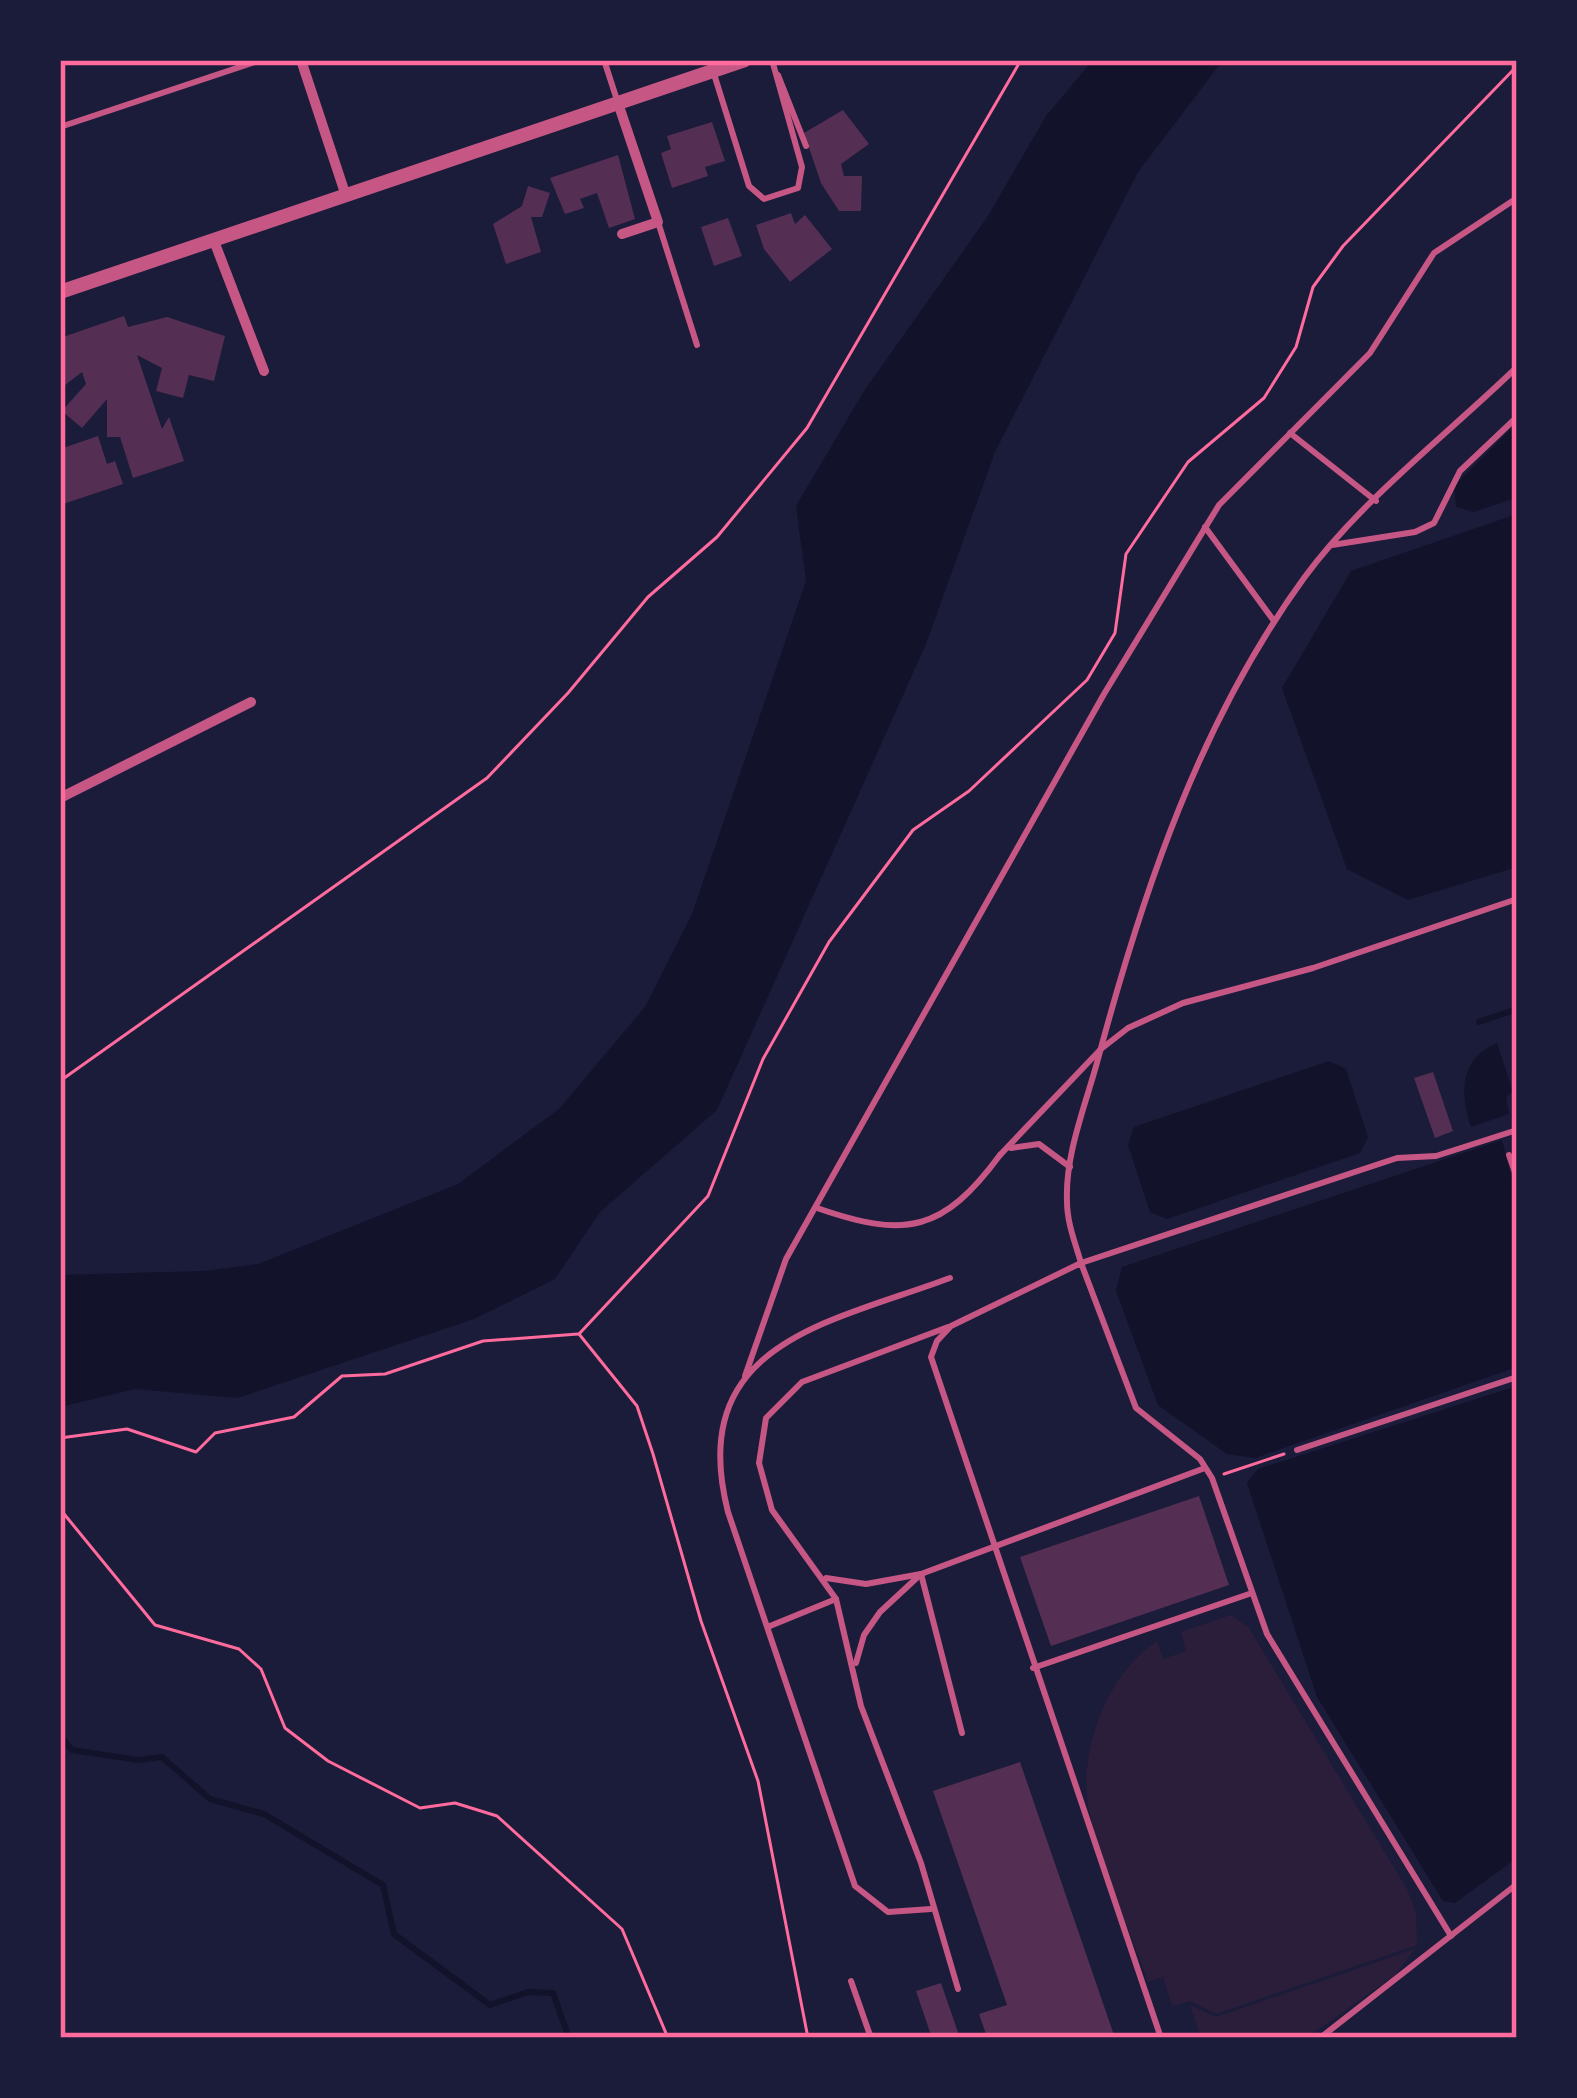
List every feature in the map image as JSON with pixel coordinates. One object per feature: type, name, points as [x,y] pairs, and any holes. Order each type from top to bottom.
[{"type":"street","points":[[301,60],[346,196]]},
{"type":"street","points":[[60,292],[746,60]]},
{"type":"street","points":[[618,104],[658,222],[622,234]]},
{"type":"street","points":[[214,241],[264,370]]},
{"type":"street","points":[[60,798],[250,702]]},
{"type":"lane","points":[[60,127],[261,60]]},
{"type":"lane","points":[[604,60],[618,104]]},
{"type":"lane","points":[[713,71],[749,186],[764,200],[798,188],[802,167],[772,60]]},
{"type":"lane","points":[[776,72],[785,83],[806,146]]},
{"type":"lane","points":[[931,1910],[888,1912],[855,1886],[720,1480],[723,1418],[745,1376],[786,1259],[1024,834],[1204,527],[1390,328],[1416,275],[1434,253],[1517,198]]},
{"type":"lane","points":[[658,222],[697,345]]},
{"type":"lane","points":[[1451,1936],[1314,1717],[1249,1594],[1212,1478],[1136,1408],[1069,1223],[1070,1167],[1150,883],[1196,768],[1274,621],[1332,545],[1517,367]]},
{"type":"lane","points":[[1332,545],[1414,532],[1434,523],[1460,471],[1517,417]]},
{"type":"lane","points":[[1289,432],[1376,501]]},
{"type":"lane","points":[[1204,527],[1274,621]]},
{"type":"lane","points":[[815,1208],[885,1228],[915,1226],[962,1204],[1000,1155],[1101,1049],[1128,1028],[1183,1003],[1313,968],[1517,899]]},
{"type":"lane","points":[[958,1989],[931,1910],[921,1863],[883,1768],[836,1599],[826,1578],[772,1510],[764,1490],[759,1463],[766,1418],[783,1397],[815,1375],[951,1326],[1081,1263],[1397,1158],[1436,1156],[1517,1130]]},
{"type":"lane","points":[[1000,1155],[1011,1147],[1039,1144],[1070,1167]]},
{"type":"lane","points":[[1509,1155],[1517,1178]]},
{"type":"lane","points":[[745,1376],[810,1327],[950,1278]]},
{"type":"lane","points":[[951,1326],[937,1341],[933,1375],[1162,2038]]},
{"type":"lane","points":[[1297,1450],[1517,1376]]},
{"type":"lane","points":[[826,1578],[866,1584],[920,1574],[1205,1468]]},
{"type":"lane","points":[[856,1679],[864,1635],[898,1592],[920,1574]]},
{"type":"lane","points":[[920,1574],[962,1733]]},
{"type":"lane","points":[[1033,1668],[1249,1594]]},
{"type":"lane","points":[[770,1626],[836,1599]]},
{"type":"lane","points":[[1320,2038],[1401,1980],[1517,1884]]},
{"type":"lane","points":[[851,1981],[871,2038]]},
{"type":"path","points":[[60,1081],[487,778],[568,693],[648,597],[717,537],[807,428],[1021,60]]},
{"type":"path","points":[[60,1438],[127,1429],[196,1452],[214,1432],[294,1417],[342,1376],[385,1374],[483,1341],[579,1334]]},
{"type":"path","points":[[1212,1478],[1297,1450]]},
{"type":"path","points":[[60,1508],[155,1625],[239,1648],[261,1670],[285,1728],[328,1761],[420,1808],[455,1803],[496,1816],[622,1929],[668,2038]]},
{"type":"shaded area","points":[[1093,60],[1223,60],[1138,172],[995,452],[926,644],[717,1110],[600,1212],[555,1279],[474,1319],[237,1398],[135,1389],[60,1407],[60,1275],[204,1271],[258,1264],[458,1184],[559,1109],[645,1007],[692,914],[806,581],[796,506],[864,391],[988,216],[1046,116]]},
{"type":"shaded area","points":[[1517,423],[1517,497],[1474,512],[1456,507],[1454,486]]},
{"type":"shaded area","points":[[1517,514],[1517,867],[1408,900],[1347,869],[1282,688],[1351,571]]},
{"type":"shaded area","points":[[1497,1043],[1513,1092],[1506,1097],[1509,1114],[1471,1127],[1464,1090],[1469,1068]]},
{"type":"shaded area","points":[[1329,1061],[1346,1069],[1368,1137],[1360,1153],[1167,1219],[1150,1212],[1128,1145],[1134,1127]]},
{"type":"shaded area","points":[[1502,1140],[1517,1201],[1517,1367],[1255,1458],[1227,1454],[1158,1405],[1116,1291],[1122,1267]]},
{"type":"shaded area","points":[[1517,1386],[1517,1858],[1455,1903],[1443,1901],[1317,1697],[1247,1483],[1258,1469]]},
{"type":"shaded area","points":[[1231,1615],[1249,1628],[1407,1889],[1416,1913],[1417,1945],[1216,2014],[1190,2001],[1172,2006],[1163,1977],[1148,1982],[1096,1840],[1087,1775],[1102,1709],[1140,1654],[1157,1641],[1163,1659],[1186,1651],[1181,1632]]},
{"type":"shaded area","points":[[1415,1949],[1394,1976],[1306,2038],[1201,2038],[1190,2005],[1216,2017]]},
{"type":"building","points":[[843,110],[869,144],[841,164],[844,176],[862,176],[861,211],[839,211],[821,183],[804,133]]},
{"type":"building","points":[[712,122],[725,161],[705,167],[708,176],[672,188],[661,153],[671,149],[667,136]]},
{"type":"building","points":[[618,155],[635,219],[609,228],[597,193],[580,199],[584,208],[565,214],[550,178]]},
{"type":"building","points":[[528,186],[550,193],[542,217],[531,217],[541,252],[506,264],[493,224],[522,206]]},
{"type":"building","points":[[791,213],[795,224],[805,215],[832,249],[790,282],[764,249],[756,225]]},
{"type":"building","points":[[728,218],[742,256],[714,266],[701,227]]},
{"type":"building","points":[[124,316],[128,327],[167,317],[225,336],[214,381],[189,375],[183,398],[156,391],[162,368],[137,355],[162,429],[169,417],[184,461],[133,478],[120,437],[107,437],[107,399],[82,428],[62,411],[86,384],[82,372],[60,389],[60,338]]},
{"type":"building","points":[[98,436],[107,464],[115,461],[123,484],[60,505],[60,449]]},
{"type":"building","points":[[1433,1072],[1453,1131],[1435,1138],[1414,1078]]},
{"type":"building","points":[[1199,1496],[1229,1585],[1051,1646],[1020,1557]]},
{"type":"building","points":[[1020,1762],[1115,2038],[977,2038],[986,2034],[979,2014],[1007,2005],[933,1791]]},
{"type":"building","points":[[941,1983],[960,2038],[932,2038],[916,1991]]},
{"type":"waterway","points":[[1479,1022],[1517,1009]]},
{"type":"waterway","points":[[60,1736],[72,1750],[138,1760],[162,1757],[210,1799],[264,1814],[383,1885],[394,1934],[490,2005],[528,1992],[553,1993],[569,2038]]}]
